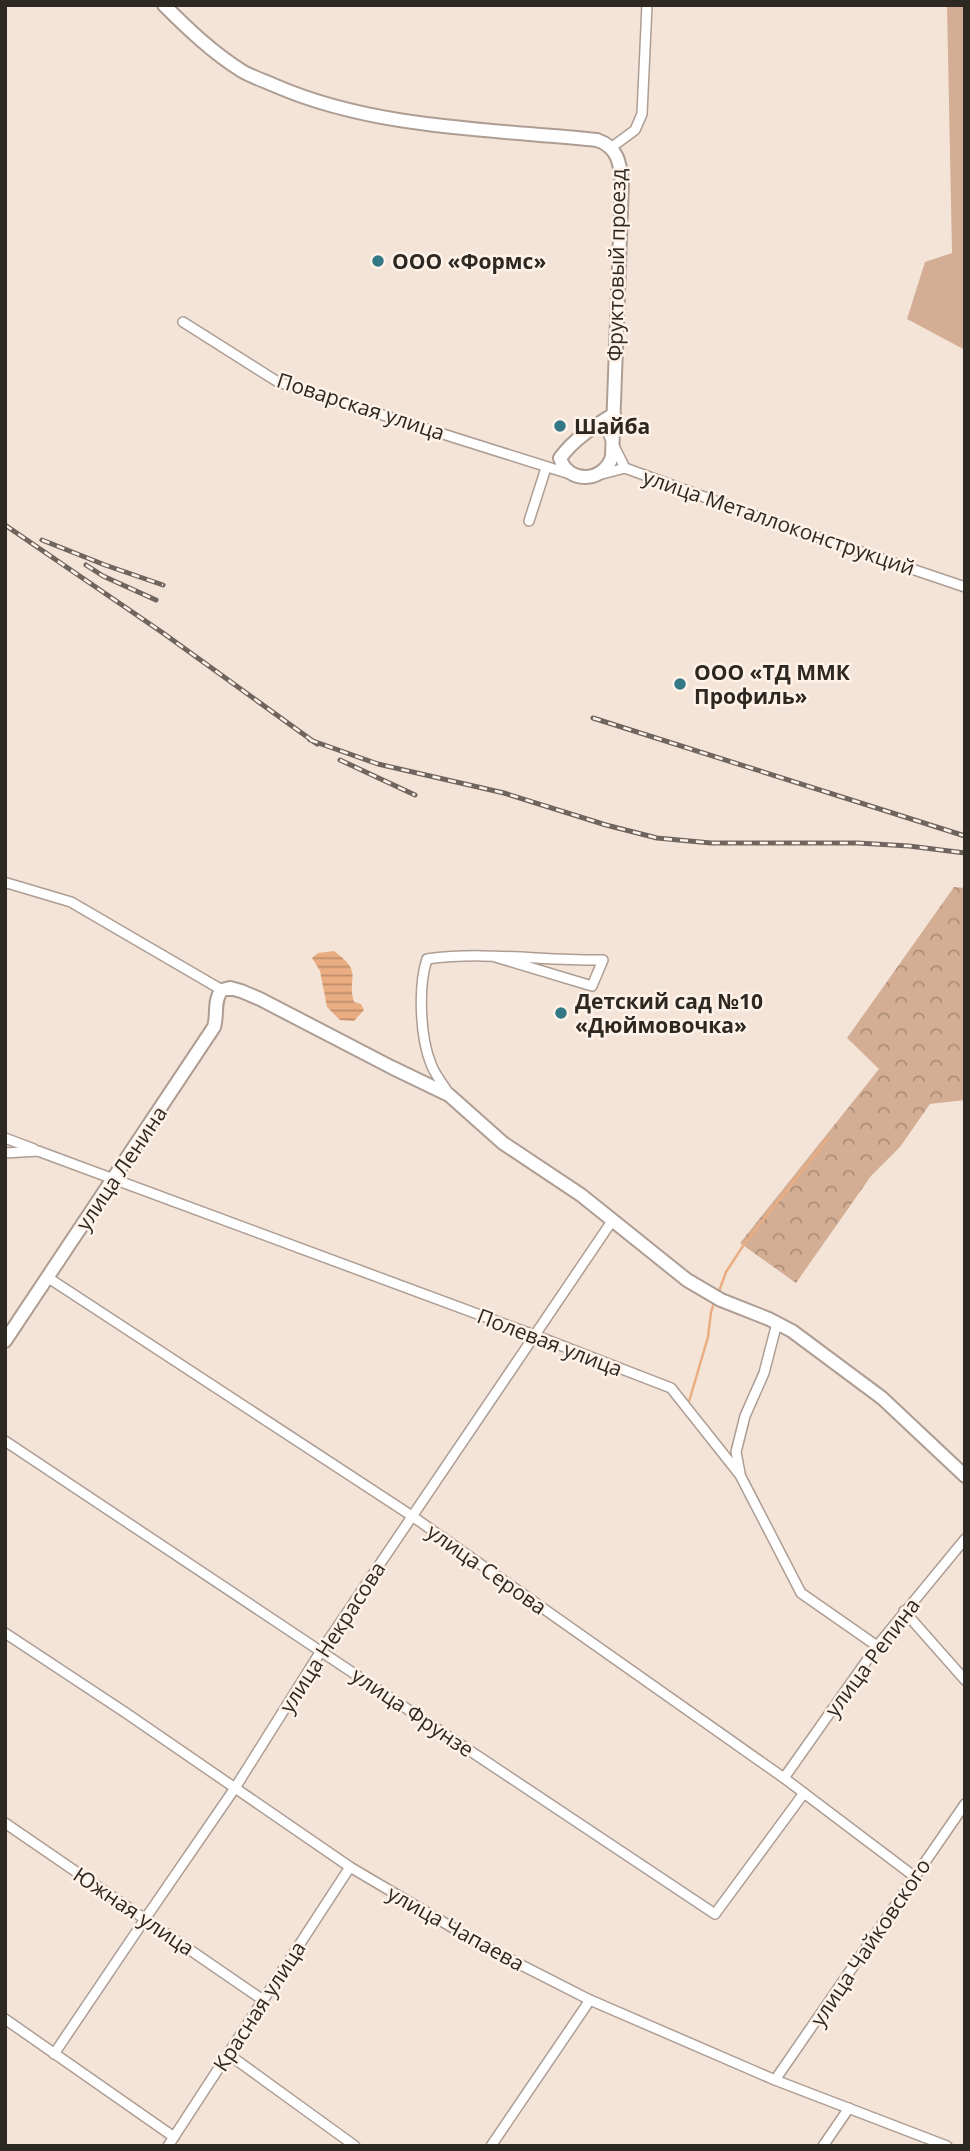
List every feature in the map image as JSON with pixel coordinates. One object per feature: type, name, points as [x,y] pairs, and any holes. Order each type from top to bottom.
[{"type":"street","points":[[164,5],[198,38],[243,71],[324,104],[361,114],[424,124],[597,140],[612,147]]},
{"type":"street","name":"Фруктовый проезд","points":[[613,446],[622,183],[620,165],[612,147],[635,130],[642,114],[647,5]]},
{"type":"street","name":"Поварская улица","points":[[183,322],[278,382],[573,475]]},
{"type":"street","points":[[529,521],[548,468],[575,440],[614,414]]},
{"type":"street","points":[[560,457],[565,469],[573,475],[592,477],[625,468],[607,432],[597,424]]},
{"type":"street","points":[[602,474],[609,465],[613,446]]},
{"type":"street","name":"улица Металлоконструкций","points":[[625,468],[770,521],[965,587]]},
{"type":"street","points":[[7,883],[71,902],[222,990],[230,988],[260,999],[391,1068],[449,1095],[503,1143],[581,1195],[687,1280],[718,1298],[792,1331],[882,1398],[965,1476]]},
{"type":"street","points":[[449,1095],[432,1067],[425,1044],[422,974],[427,959],[492,956],[562,961],[603,960],[592,986],[492,956]]},
{"type":"street","name":"улица Ленина","points":[[5,1340],[214,1027],[216,999],[222,990]]},
{"type":"street","name":"Полевая улица","points":[[5,1138],[671,1388],[740,1475],[801,1592],[873,1651]]},
{"type":"street","points":[[5,1153],[38,1151]]},
{"type":"street","name":"улица Некрасова","points":[[54,2054],[235,1788],[321,1651],[612,1221]]},
{"type":"street","name":"улица Серова","points":[[47,1278],[412,1516],[784,1778],[915,1877]]},
{"type":"street","points":[[740,1475],[736,1451],[745,1416],[764,1373],[777,1323]]},
{"type":"street","name":"улица Фрунзе","points":[[5,1441],[715,1914],[804,1793]]},
{"type":"street","name":"улица Репина","points":[[784,1778],[873,1651],[965,1539]]},
{"type":"street","points":[[904,1611],[965,1680]]},
{"type":"street","name":"улица Чапаева","points":[[5,1633],[350,1867],[482,1945],[590,2000],[775,2080],[947,2146]]},
{"type":"street","name":"улица Чайковского","points":[[775,2080],[965,1804]]},
{"type":"street","name":"Южная улица","points":[[5,1823],[263,2000]]},
{"type":"street","name":"Красная улица","points":[[171,2141],[350,1867]]},
{"type":"street","points":[[491,2146],[590,2000]]},
{"type":"street","points":[[5,2019],[171,2141]]},
{"type":"street","points":[[228,2054],[355,2146]]},
{"type":"street","points":[[823,2146],[849,2108]]},
{"type":"green space","points":[[947,5],[965,5],[965,350],[907,319],[925,262],[952,253]]},
{"type":"green space","points":[[954,887],[965,888],[965,1100],[930,1104],[900,1147],[871,1176],[796,1283],[740,1243],[879,1069],[847,1038]]},
{"type":"shaded area","points":[[334,951],[352,970],[354,1002],[361,1004],[364,1010],[354,1021],[340,1020],[327,1007],[320,971],[312,958],[318,953]]},
{"type":"waterway","points":[[718,1294],[726,1272],[745,1243],[828,1138]]},
{"type":"waterway","points":[[688,1405],[708,1337],[715,1300]]},
{"type":"railway","points":[[5,525],[163,633],[317,744]]},
{"type":"railway","points":[[42,540],[163,585]]},
{"type":"railway","points":[[86,565],[103,576],[156,600]]},
{"type":"railway","points":[[593,718],[965,836]]},
{"type":"railway","points":[[310,740],[378,764],[504,793],[657,838],[711,843],[858,843],[965,853]]},
{"type":"railway","points":[[340,760],[415,795]]},
{"type":"place","name":"ООО «Формс»","points":[[378,261]]},
{"type":"place","name":"Шайба","points":[[560,426]]},
{"type":"place","name":"ООО «ТД ММК Профиль»","points":[[680,684]]},
{"type":"place","name":"Детский сад №10 «Дюймовочка»","points":[[561,1013]]}]
